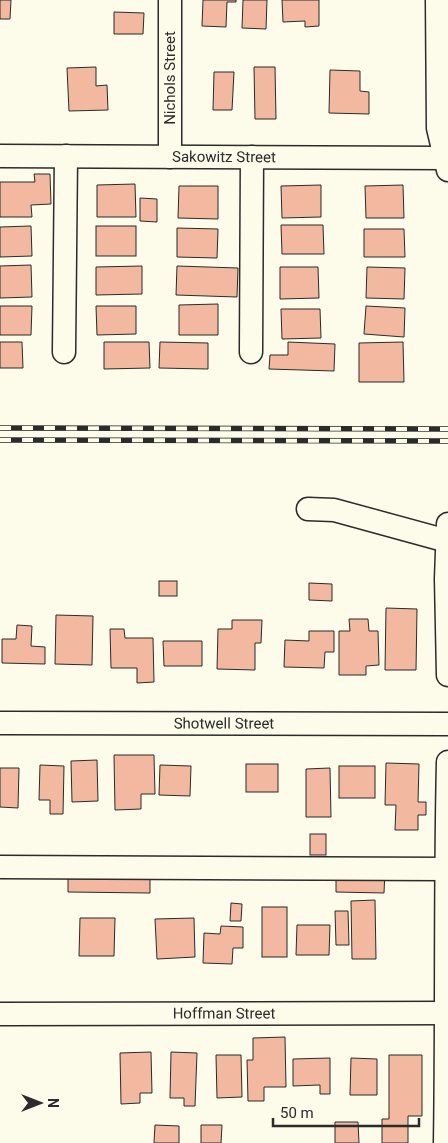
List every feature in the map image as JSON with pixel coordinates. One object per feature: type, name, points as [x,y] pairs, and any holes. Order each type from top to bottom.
[{"type":"street","name":"Nichols Street","points":[[170,0],[170,157]]},
{"type":"street","points":[[438,0],[438,128],[447,162]]},
{"type":"street","name":"Sakowitz Street","points":[[0,156],[252,157],[447,162]]},
{"type":"street","points":[[64,352],[66,156]]},
{"type":"street","points":[[251,352],[252,157]]},
{"type":"street","points":[[308,509],[334,510],[448,541]]},
{"type":"street","points":[[448,524],[448,675]]},
{"type":"street","name":"Shotwell Street","points":[[0,723],[448,724]]},
{"type":"street","points":[[445,1143],[448,1013],[448,762]]},
{"type":"street","points":[[0,867],[447,868]]},
{"type":"street","name":"Hoffman Street","points":[[0,1014],[448,1013]]},
{"type":"building","points":[[0,0],[11,0],[10,19],[0,19]]},
{"type":"building","points":[[203,0],[236,0],[236,2],[227,2],[226,27],[202,26]]},
{"type":"building","points":[[243,0],[267,0],[266,29],[242,28]]},
{"type":"building","points":[[282,0],[319,0],[319,26],[305,27],[305,21],[283,22]]},
{"type":"building","points":[[114,12],[144,13],[143,34],[114,34]]},
{"type":"building","points":[[96,67],[96,86],[107,85],[108,110],[69,111],[67,68]]},
{"type":"building","points":[[254,67],[275,67],[276,119],[255,119]]},
{"type":"building","points":[[330,70],[360,71],[360,91],[369,92],[369,114],[329,113]]},
{"type":"building","points":[[214,72],[234,72],[232,110],[213,110]]},
{"type":"building","points":[[34,174],[50,174],[51,204],[31,205],[32,217],[0,217],[0,182],[35,182]]},
{"type":"building","points":[[135,184],[136,217],[97,217],[97,185]]},
{"type":"building","points":[[321,185],[321,217],[282,218],[281,186]]},
{"type":"building","points":[[403,185],[404,218],[366,218],[365,186]]},
{"type":"building","points":[[179,186],[218,186],[218,219],[178,218]]},
{"type":"building","points":[[140,198],[157,199],[157,222],[140,221]]},
{"type":"building","points":[[281,225],[323,225],[324,254],[282,254]]},
{"type":"building","points":[[31,226],[32,256],[0,257],[0,227]]},
{"type":"building","points":[[96,226],[136,226],[136,256],[96,256]]},
{"type":"building","points":[[177,228],[218,229],[217,258],[177,257]]},
{"type":"building","points":[[364,229],[404,229],[405,257],[364,257]]},
{"type":"building","points":[[31,265],[32,297],[0,298],[0,266]]},
{"type":"building","points":[[142,266],[142,294],[96,295],[96,267]]},
{"type":"building","points":[[177,266],[238,268],[237,297],[176,295]]},
{"type":"building","points":[[280,267],[318,267],[319,298],[280,299]]},
{"type":"building","points":[[367,267],[405,268],[404,299],[366,298]]},
{"type":"building","points":[[218,304],[218,335],[179,335],[179,305]]},
{"type":"building","points":[[0,306],[32,306],[31,335],[0,335]]},
{"type":"building","points":[[96,306],[136,306],[136,334],[97,335]]},
{"type":"building","points":[[366,306],[405,308],[404,337],[364,334]]},
{"type":"building","points":[[281,309],[320,309],[321,338],[282,339]]},
{"type":"building","points":[[0,342],[22,342],[23,368],[0,368]]},
{"type":"building","points":[[104,342],[149,342],[150,368],[104,369]]},
{"type":"building","points":[[160,342],[208,343],[208,369],[159,368]]},
{"type":"building","points":[[288,342],[335,344],[334,371],[269,369],[270,355],[288,355]]},
{"type":"building","points":[[403,342],[404,382],[359,382],[359,343]]},
{"type":"building","points":[[159,581],[177,581],[177,596],[159,596]]},
{"type":"building","points":[[309,583],[332,584],[332,601],[309,600]]},
{"type":"building","points":[[386,608],[417,609],[416,670],[385,670]]},
{"type":"building","points":[[56,615],[93,616],[92,665],[55,664]]},
{"type":"building","points":[[349,619],[368,619],[369,631],[378,631],[379,665],[366,666],[366,675],[339,675],[339,631],[350,631]]},
{"type":"building","points":[[232,620],[262,620],[261,643],[255,643],[255,670],[217,669],[218,629],[232,629]]},
{"type":"building","points":[[17,625],[32,626],[31,646],[45,647],[45,664],[2,663],[2,639],[16,639]]},
{"type":"building","points":[[110,629],[124,629],[125,638],[153,638],[154,682],[137,683],[137,668],[111,668]]},
{"type":"building","points":[[309,631],[334,631],[334,652],[325,652],[324,668],[284,667],[285,640],[309,641]]},
{"type":"building","points":[[163,641],[202,641],[202,666],[164,666]]},
{"type":"building","points":[[114,755],[154,755],[155,794],[141,794],[141,809],[115,810]]},
{"type":"building","points":[[97,760],[98,801],[72,802],[71,761]]},
{"type":"building","points":[[386,763],[419,764],[418,802],[426,802],[426,815],[418,815],[418,830],[395,830],[396,805],[385,805]]},
{"type":"building","points":[[246,764],[278,764],[278,792],[246,792]]},
{"type":"building","points":[[40,765],[64,766],[63,814],[50,814],[50,800],[39,800]]},
{"type":"building","points":[[160,765],[191,766],[190,796],[159,795]]},
{"type":"building","points":[[339,766],[375,766],[375,798],[339,798]]},
{"type":"building","points":[[0,768],[19,768],[18,808],[0,807]]},
{"type":"building","points":[[330,768],[331,817],[306,817],[306,769]]},
{"type":"building","points":[[310,834],[326,834],[326,855],[310,855]]},
{"type":"building","points":[[68,868],[150,870],[150,893],[68,892]]},
{"type":"building","points":[[336,869],[385,870],[384,893],[336,892]]},
{"type":"building","points":[[375,900],[376,959],[352,959],[351,901]]},
{"type":"building","points":[[231,903],[242,904],[241,921],[230,921]]},
{"type":"building","points":[[262,907],[287,907],[287,957],[262,957]]},
{"type":"building","points":[[335,911],[348,911],[349,945],[336,945]]},
{"type":"building","points":[[80,918],[115,918],[114,956],[79,956]]},
{"type":"building","points":[[194,918],[195,957],[157,959],[155,919]]},
{"type":"building","points":[[297,925],[330,925],[329,955],[296,955]]},
{"type":"building","points":[[221,926],[243,927],[243,948],[233,948],[232,964],[203,963],[204,933],[220,934]]},
{"type":"building","points":[[285,1037],[286,1087],[264,1087],[264,1101],[248,1101],[247,1060],[253,1060],[253,1038]]},
{"type":"building","points":[[151,1052],[152,1093],[140,1093],[140,1103],[121,1104],[120,1053]]},
{"type":"building","points":[[171,1052],[197,1053],[195,1106],[184,1106],[184,1098],[170,1098]]},
{"type":"building","points":[[216,1055],[241,1055],[242,1097],[217,1098]]},
{"type":"building","points":[[389,1055],[422,1055],[422,1116],[408,1116],[408,1143],[382,1143],[382,1119],[389,1119]]},
{"type":"building","points":[[330,1058],[330,1094],[320,1094],[320,1085],[293,1086],[293,1059]]},
{"type":"building","points":[[351,1058],[377,1059],[377,1095],[350,1095]]},
{"type":"building","points":[[335,1122],[358,1122],[359,1143],[335,1143]]},
{"type":"building","points":[[155,1125],[179,1126],[179,1143],[154,1143]]},
{"type":"building","points":[[201,1125],[222,1125],[221,1143],[201,1143]]},
{"type":"railway","points":[[0,428],[448,429]]},
{"type":"railway","points":[[0,440],[448,441]]}]
